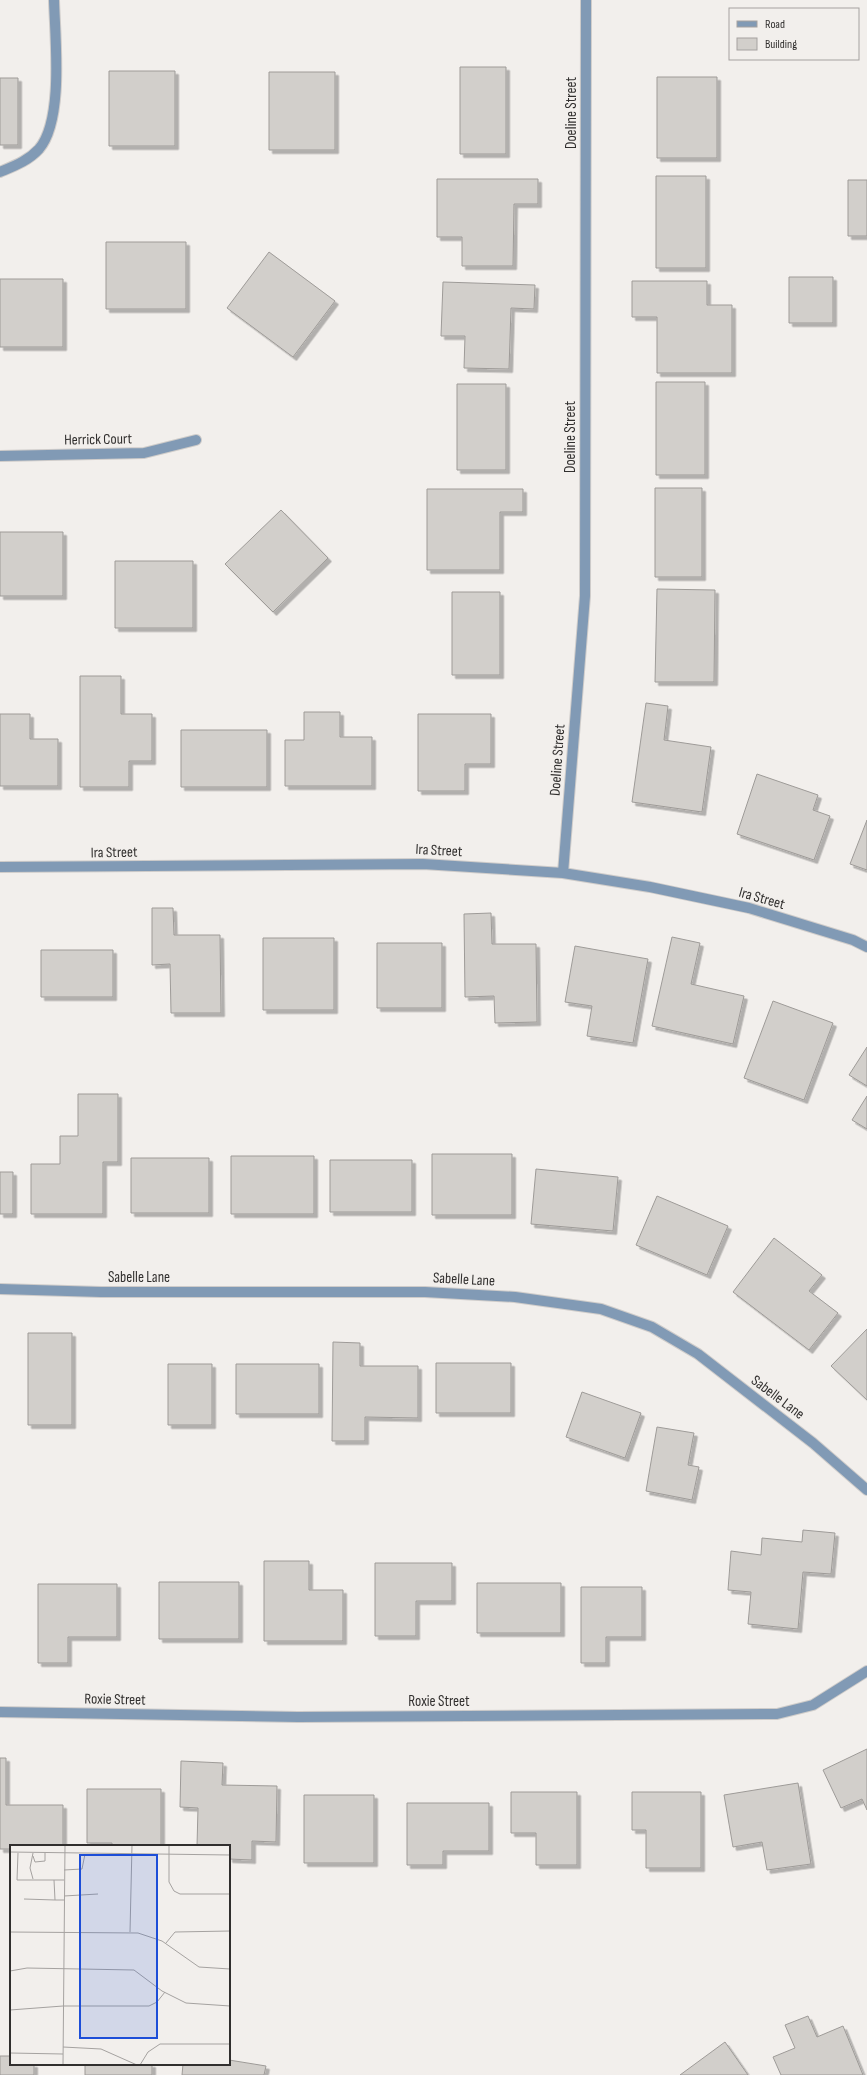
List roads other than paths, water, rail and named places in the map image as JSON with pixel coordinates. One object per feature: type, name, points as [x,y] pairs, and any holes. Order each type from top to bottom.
[{"type":"street","points":[[0,172],[21,164],[38,149],[48,134],[55,104],[54,0]]},
{"type":"street","name":"Doeline Street","points":[[563,874],[585,596],[586,0]]},
{"type":"street","name":"Herrick Court","points":[[0,456],[144,453],[196,440]]},
{"type":"street","name":"Ira Street","points":[[0,867],[423,864],[563,874],[650,887],[750,908],[853,940],[867,947]]},
{"type":"street","name":"Sabelle Lane","points":[[0,1290],[101,1292],[425,1292],[515,1297],[601,1309],[652,1327],[698,1354],[814,1443],[867,1490]]},
{"type":"street","name":"Roxie Street","points":[[0,1712],[298,1717],[777,1714],[813,1705],[867,1671]]}]
